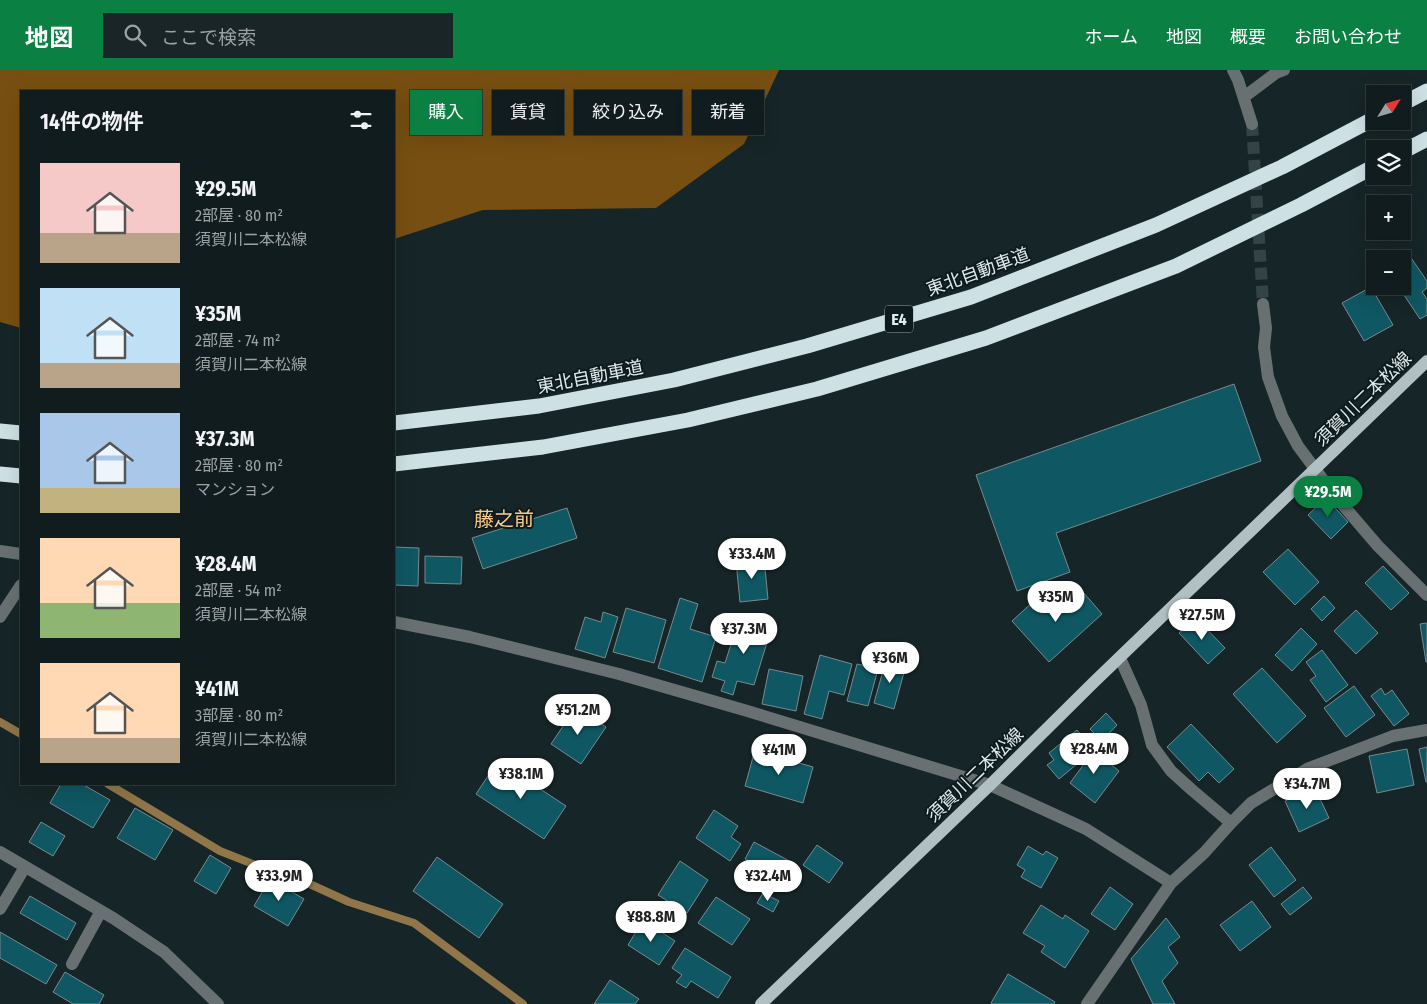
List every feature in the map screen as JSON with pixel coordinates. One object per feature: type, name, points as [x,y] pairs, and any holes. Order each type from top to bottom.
[{"type":"highway","points":[[1411,99],[1427,91]]},
{"type":"highway","name":"東北自動車道","points":[[395,423],[539,406],[674,380],[807,346],[971,297],[1156,225],[1282,167],[1366,123]]},
{"type":"highway","points":[[1411,147],[1427,139]]},
{"type":"highway","points":[[395,464],[543,447],[688,420],[827,386],[986,338],[1176,266],[1366,171]]},
{"type":"highway","points":[[0,431],[20,433]]},
{"type":"highway","points":[[0,474],[20,476]]},
{"type":"main road","name":"須賀川二本松線","points":[[761,1004],[810,959],[1427,361]]},
{"type":"street","points":[[1233,70],[1252,124]]},
{"type":"street","points":[[1244,97],[1276,73],[1284,70]]},
{"type":"street","points":[[1262,304],[1266,328],[1264,347],[1268,377],[1282,416],[1298,446],[1336,497],[1378,546],[1427,595]]},
{"type":"street","points":[[0,551],[20,554]]},
{"type":"street","points":[[0,617],[20,587]]},
{"type":"street","points":[[395,622],[470,637],[619,674],[990,785],[1086,830],[1172,883]]},
{"type":"street","points":[[1120,658],[1141,705],[1152,746],[1171,770],[1231,823]]},
{"type":"street","points":[[1087,1004],[1172,883],[1204,853],[1251,803],[1309,768],[1393,736],[1427,730]]},
{"type":"street","points":[[0,852],[101,911],[164,952],[218,1004]]},
{"type":"street","points":[[0,909],[25,867]]},
{"type":"street","points":[[72,964],[101,911]]},
{"type":"shaded area","points":[[0,70],[779,70],[764,102],[764,90],[692,90],[692,135],[748,135],[744,144],[656,208],[483,210],[395,239],[395,90],[20,90],[20,328],[0,322]]},
{"type":"building","points":[[1411,258],[1427,281],[1427,288],[1422,292],[1427,299],[1427,315],[1420,319],[1404,295],[1411,295]]},
{"type":"building","points":[[1366,290],[1366,295],[1376,295],[1393,325],[1364,341],[1342,303]]},
{"type":"building","points":[[1234,384],[1261,461],[1056,533],[1070,572],[1017,591],[976,475]]},
{"type":"building","points":[[1326,498],[1348,522],[1331,539],[1308,515]]},
{"type":"building","points":[[567,508],[577,538],[483,569],[472,538]]},
{"type":"building","points":[[395,547],[419,548],[418,586],[395,585]]},
{"type":"building","points":[[1288,549],[1319,582],[1295,605],[1263,572]]},
{"type":"building","points":[[425,556],[462,557],[461,584],[425,583]]},
{"type":"building","points":[[764,558],[768,599],[740,602],[736,561]]},
{"type":"building","points":[[1383,566],[1409,593],[1391,610],[1365,583]]},
{"type":"building","points":[[1046,590],[1058,603],[1049,611],[1055,617],[1083,592],[1102,614],[1049,662],[1012,621]]},
{"type":"building","points":[[1324,596],[1335,608],[1322,621],[1311,609]]},
{"type":"building","points":[[680,598],[698,604],[690,629],[716,637],[702,682],[658,668]]},
{"type":"building","points":[[626,608],[666,620],[654,663],[613,652]]},
{"type":"building","points":[[1356,610],[1378,633],[1356,654],[1334,631]]},
{"type":"building","points":[[603,612],[618,617],[605,658],[575,649],[585,617],[601,622]]},
{"type":"building","points":[[740,616],[772,626],[754,685],[737,681],[733,695],[721,691],[725,681],[712,677],[717,661],[725,663]]},
{"type":"building","points":[[1196,618],[1225,648],[1208,664],[1179,633]]},
{"type":"building","points":[[1427,623],[1427,662],[1426,662],[1420,624]]},
{"type":"building","points":[[1301,628],[1317,644],[1292,671],[1275,655]]},
{"type":"building","points":[[1322,650],[1348,685],[1326,702],[1310,680],[1316,676],[1306,662]]},
{"type":"building","points":[[820,655],[852,664],[844,695],[829,691],[822,719],[804,714]]},
{"type":"building","points":[[869,655],[881,658],[868,706],[847,701],[857,664],[866,666]]},
{"type":"building","points":[[886,660],[906,665],[894,709],[874,703]]},
{"type":"building","points":[[1262,668],[1306,716],[1277,743],[1233,694]]},
{"type":"building","points":[[769,669],[803,676],[796,711],[762,704]]},
{"type":"building","points":[[1354,686],[1375,715],[1346,737],[1324,708]]},
{"type":"building","points":[[1381,688],[1385,695],[1392,690],[1409,714],[1394,726],[1371,696]]},
{"type":"building","points":[[576,707],[606,727],[581,764],[551,744]]},
{"type":"building","points":[[1106,713],[1117,725],[1102,741],[1090,729]]},
{"type":"building","points":[[1191,724],[1234,769],[1219,783],[1208,772],[1199,781],[1167,747]]},
{"type":"building","points":[[1077,730],[1086,741],[1069,755],[1077,764],[1059,779],[1047,765],[1054,760],[1049,753]]},
{"type":"building","points":[[1088,746],[1119,771],[1095,803],[1070,783],[1087,760],[1081,755]]},
{"type":"building","points":[[1427,747],[1427,782],[1426,782],[1419,749]]},
{"type":"building","points":[[1407,749],[1414,785],[1377,793],[1369,756]]},
{"type":"building","points":[[755,750],[813,767],[803,803],[745,786]]},
{"type":"building","points":[[498,761],[566,806],[544,839],[476,794]]},
{"type":"building","points":[[60,785],[84,785],[110,800],[93,828],[50,803]]},
{"type":"building","points":[[1315,788],[1329,818],[1299,832],[1285,801]]},
{"type":"building","points":[[135,808],[173,830],[155,860],[117,838]]},
{"type":"building","points":[[714,810],[738,826],[731,837],[741,844],[730,861],[696,838]]},
{"type":"building","points":[[41,822],[65,836],[53,856],[29,842]]},
{"type":"building","points":[[754,842],[795,864],[783,888],[753,872],[757,866],[745,859]]},
{"type":"building","points":[[817,845],[843,863],[829,883],[803,865]]},
{"type":"building","points":[[1028,846],[1043,855],[1046,851],[1058,858],[1041,888],[1021,877],[1025,870],[1017,865]]},
{"type":"building","points":[[1271,847],[1296,880],[1274,897],[1249,865]]},
{"type":"building","points":[[210,855],[231,868],[216,894],[194,881]]},
{"type":"building","points":[[437,857],[503,904],[479,938],[413,891]]},
{"type":"building","points":[[680,861],[708,880],[687,913],[658,895]]},
{"type":"building","points":[[270,879],[304,899],[288,926],[254,906]]},
{"type":"building","points":[[1110,887],[1133,904],[1115,930],[1091,914]]},
{"type":"building","points":[[1303,887],[1312,898],[1290,915],[1281,904]]},
{"type":"building","points":[[763,893],[779,901],[773,912],[757,903]]},
{"type":"building","points":[[30,896],[76,923],[67,940],[20,913]]},
{"type":"building","points":[[716,897],[750,919],[732,945],[698,923]]},
{"type":"building","points":[[1252,901],[1271,927],[1240,951],[1220,925]]},
{"type":"building","points":[[1041,905],[1063,919],[1065,915],[1089,931],[1065,968],[1041,952],[1045,946],[1023,933]]},
{"type":"building","points":[[1166,918],[1180,937],[1168,947],[1178,963],[1162,981],[1175,1004],[1153,1004],[1131,959]]},
{"type":"building","points":[[643,920],[675,941],[659,965],[628,945]]},
{"type":"building","points":[[0,932],[57,965],[46,984],[0,958]]},
{"type":"building","points":[[685,948],[731,977],[718,998],[691,981],[686,988],[676,982],[682,975],[672,968]]},
{"type":"building","points":[[65,972],[104,995],[99,1004],[73,1004],[53,992]]},
{"type":"building","points":[[1008,974],[1055,1002],[1054,1004],[991,1003]]},
{"type":"building","points":[[610,980],[639,999],[635,1004],[594,1004]]},
{"type":"waterway","points":[[0,722],[20,733]]},
{"type":"waterway","points":[[110,785],[220,851],[293,880],[301,880],[349,902],[414,923],[523,1004]]},
{"type":"tunnel","points":[[1252,124],[1263,304]]},
{"type":"district","name":"藤之前","points":[[504,519]]}]
